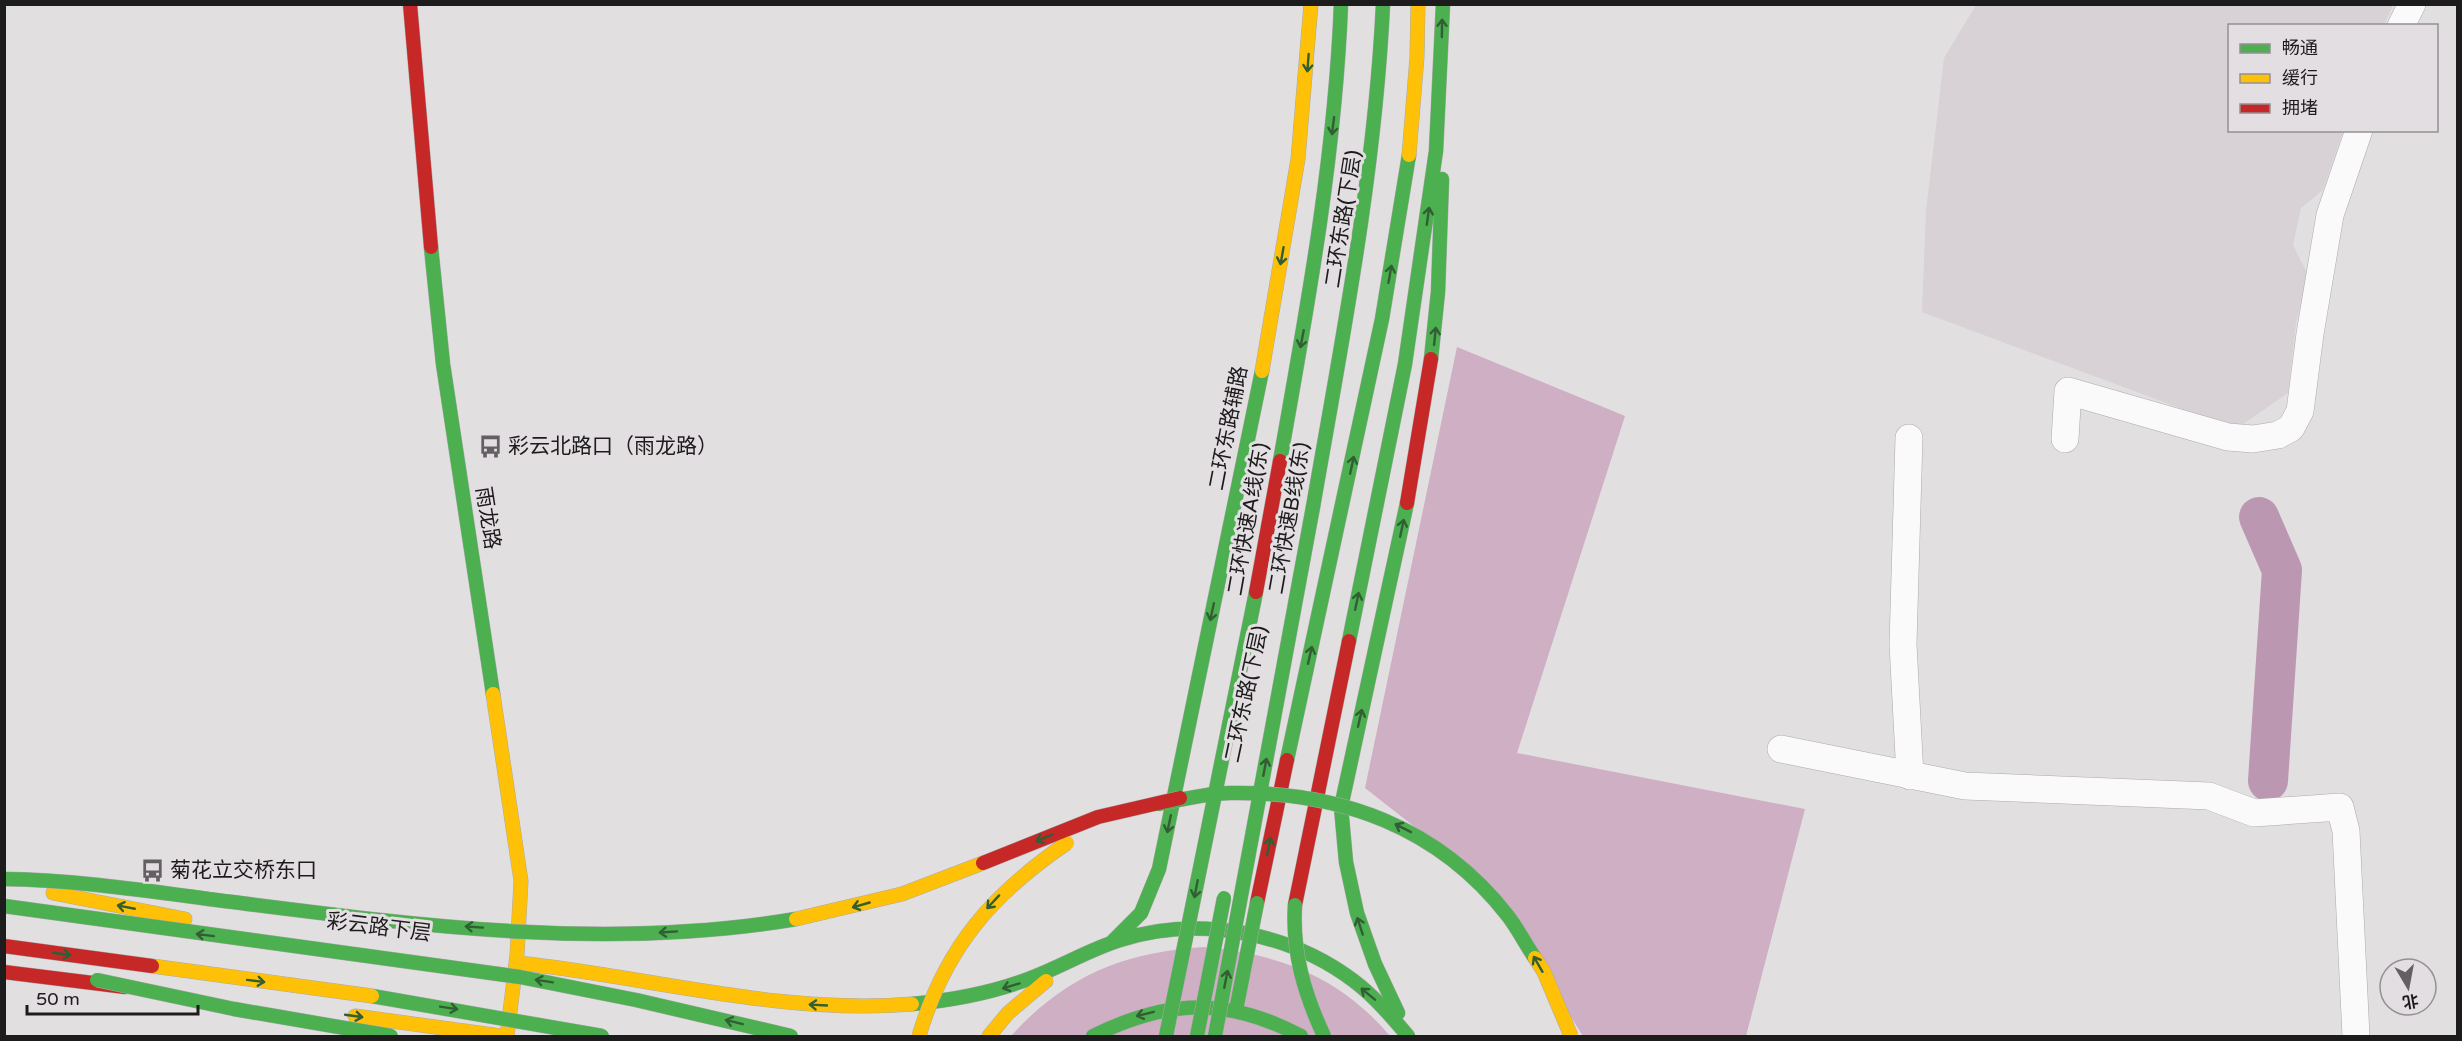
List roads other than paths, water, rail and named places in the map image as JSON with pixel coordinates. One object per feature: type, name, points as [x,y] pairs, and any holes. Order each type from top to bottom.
[{"type":"main road","name":"雨龙路","points":[[410,4],[420,146],[443,364],[521,881],[516,963],[507,1036]]},
{"type":"main road","name":"二环东路辅路","points":[[1084,956],[1124,933],[1140,915],[1152,891],[1161,855],[1232,517],[1287,227],[1307,85],[1311,4]]},
{"type":"main road","name":"二环快速A线(东)","points":[[1166,1036],[1268,529],[1308,312],[1335,112],[1341,4]]},
{"type":"main road","name":"二环东路(下层)","points":[[1242,814],[1328,420],[1358,262],[1379,128],[1384,60],[1384,4]]},
{"type":"main road","name":"二环快速B线(东)","points":[[1215,1036],[1311,519],[1360,235],[1380,77],[1384,4]]},
{"type":"main road","points":[[1233,1025],[1283,777],[1351,473],[1391,267],[1413,120],[1418,4]]},
{"type":"main road","points":[[1410,1036],[1374,963],[1352,904],[1342,840],[1341,807],[1346,775],[1404,520],[1431,375],[1442,247],[1443,4]]},
{"type":"main road","points":[[1324,1036],[1298,970],[1293,927],[1399,399],[1432,183],[1442,51]]},
{"type":"main road","points":[[4,881],[82,882],[259,906],[499,929],[624,934],[719,929],[843,910],[901,894],[1053,834],[1125,809],[1180,798],[1229,792],[1294,794],[1358,809],[1404,828],[1449,856],[1488,891],[1524,940],[1580,1036]]},
{"type":"main road","points":[[919,1036],[928,1006],[948,962],[977,919],[997,897],[1045,857],[1073,839],[1128,813],[1180,798]]},
{"type":"main road","name":"彩云路下层","points":[[4,881],[287,936],[655,981],[750,998],[855,1007],[940,1002],[1015,985],[1084,956]]},
{"type":"main road","points":[[1197,1036],[1227,886]]},
{"type":"main road","points":[[4,906],[97,921],[377,956],[545,981],[791,1036]]},
{"type":"main road","points":[[989,1036],[1008,1013],[1042,983],[1084,956],[1130,936],[1176,927],[1221,928],[1265,936],[1305,952],[1342,974],[1375,1000],[1410,1036]]},
{"type":"main road","points":[[4,946],[399,1000],[602,1036]]},
{"type":"main road","points":[[4,958],[234,1009],[391,1036]]},
{"type":"main road","points":[[4,972],[501,1036]]},
{"type":"main road","points":[[1556,997],[1571,1036]]},
{"type":"main road","points":[[1093,1036],[1138,1015],[1192,1006],[1222,1007],[1252,1013],[1280,1024],[1301,1036]]},
{"type":"street","points":[[2402,24],[2412,4]]},
{"type":"street","points":[[2065,439],[2068,391],[2228,437],[2253,439],[2278,435],[2291,428],[2300,411],[2330,215],[2357,132]]},
{"type":"street","points":[[1909,438],[1903,644],[1910,776]]},
{"type":"street","points":[[1781,749],[1965,786],[2209,796],[2254,813],[2340,807],[2346,831],[2356,1036]]},
{"type":"waterway","points":[[2259,517],[2282,570],[2268,781]]},
{"type":"place","name":"彩云北路口（雨龙路）","points":[[490,446]]},
{"type":"place","name":"菊花立交桥东口","points":[[152,870]]}]
